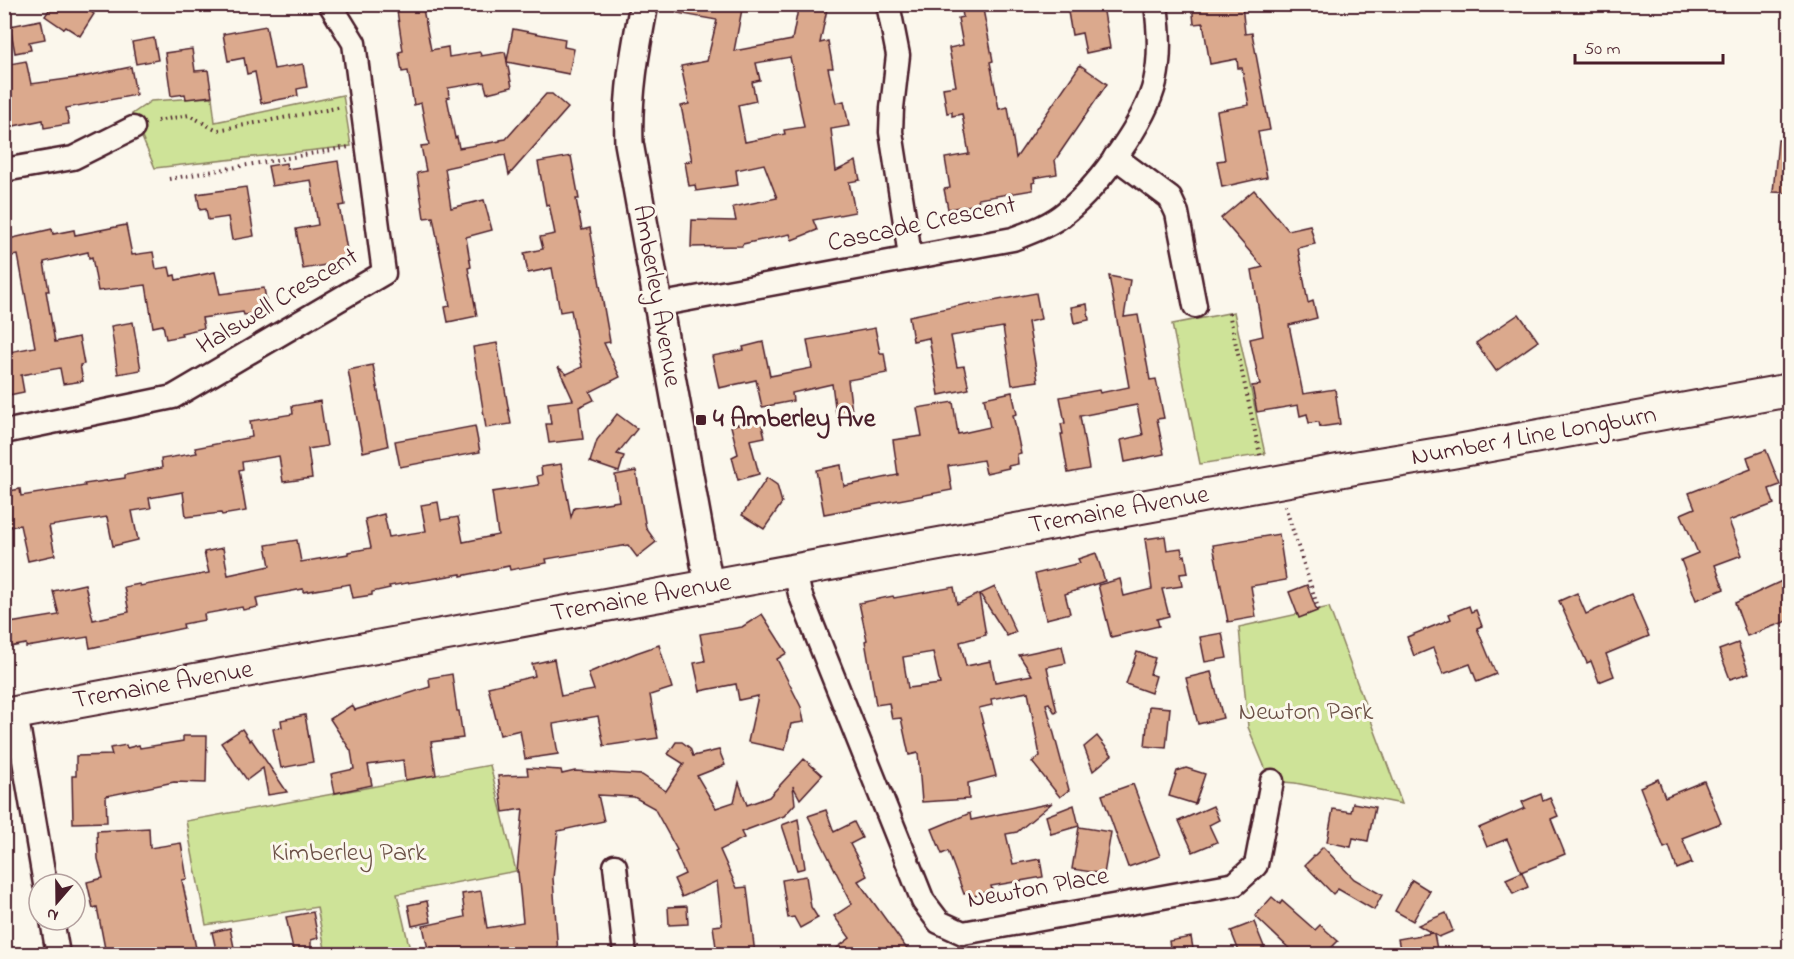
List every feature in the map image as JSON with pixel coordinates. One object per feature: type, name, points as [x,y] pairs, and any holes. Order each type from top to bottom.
[{"type":"main road","name":"Number 1 Line Longburn","points":[[1269,471],[1790,390]]},
{"type":"main road","name":"Tremaine Avenue","points":[[10,714],[795,571],[1269,471]]},
{"type":"street","name":"Halswell Crescent","points":[[4,432],[173,397],[384,273],[354,43],[330,4]]},
{"type":"street","name":"Amberley Avenue","points":[[644,4],[630,84],[628,117],[633,169],[709,586]]},
{"type":"street","points":[[888,4],[898,55],[891,132],[910,258]]},
{"type":"street","name":"Cascade Crescent","points":[[657,305],[1013,239],[1043,227],[1066,213],[1087,192],[1116,157],[1145,111],[1155,82],[1159,58],[1160,33],[1156,4]]},
{"type":"street","points":[[4,170],[73,158],[133,128]]},
{"type":"street","points":[[1116,157],[1170,198],[1177,213],[1195,306]]},
{"type":"street","name":"Newton Place","points":[[795,571],[800,594],[923,901],[939,922],[963,933],[1235,884],[1256,865],[1272,781]]},
{"type":"street","points":[[10,714],[43,872]]},
{"type":"street","points":[[615,866],[625,954]]},
{"type":"street","points":[[54,932],[58,954]]},
{"type":"path","points":[[157,121],[189,115],[218,130],[343,107]]},
{"type":"path","points":[[170,179],[351,146]]},
{"type":"path","points":[[1229,313],[1269,471],[1319,611]]},
{"type":"green space","points":[[343,95],[351,146],[155,168],[132,114],[151,101],[212,97],[215,122]]},
{"type":"green space","points":[[1234,312],[1265,454],[1200,464],[1172,324]]},
{"type":"green space","name":"Newton Park","points":[[1329,607],[1402,804],[1283,782],[1268,775],[1248,727],[1239,627]]},
{"type":"green space","name":"Kimberley Park","points":[[490,765],[516,871],[397,894],[411,954],[326,954],[317,907],[206,925],[186,821]]},
{"type":"building","points":[[53,4],[79,4],[94,14],[80,36],[66,27],[64,29],[45,16]]},
{"type":"building","points":[[396,4],[422,4],[431,50],[448,47],[449,57],[480,52],[481,56],[505,52],[507,61],[513,29],[565,39],[564,47],[574,49],[569,74],[507,62],[512,87],[487,93],[484,82],[448,88],[449,97],[447,98],[459,148],[506,139],[546,94],[552,94],[568,108],[509,175],[505,155],[445,168],[451,208],[484,200],[492,230],[466,237],[471,267],[468,268],[477,316],[448,322],[445,307],[450,306],[433,217],[424,218],[417,173],[426,171],[421,146],[429,145],[421,103],[414,105],[408,71],[402,72],[399,52],[403,51]]},
{"type":"building","points":[[678,4],[743,4],[734,51],[792,40],[799,4],[823,4],[822,8],[827,9],[820,43],[828,41],[833,68],[828,68],[836,103],[844,101],[849,126],[831,129],[836,171],[856,161],[860,180],[849,182],[855,212],[813,220],[817,230],[792,240],[790,234],[742,246],[691,247],[692,220],[736,221],[733,207],[777,198],[764,164],[736,170],[738,185],[696,191],[695,185],[689,186],[685,162],[692,161],[681,106],[689,104],[681,66],[707,61],[717,20],[677,13]],"holes":[[[790,57],[804,127],[784,130],[785,134],[745,142],[738,105],[756,101],[752,82],[760,80],[756,63]]]},
{"type":"building","points":[[961,4],[982,4],[999,109],[1008,107],[1016,158],[1080,65],[1107,84],[1055,160],[1057,174],[1034,178],[1033,190],[978,199],[979,204],[948,209],[944,189],[950,188],[945,158],[969,154],[962,114],[952,116],[952,112],[947,113],[943,88],[956,86],[949,48],[963,45],[958,18],[963,17]]},
{"type":"building","points":[[1192,4],[1242,4],[1245,34],[1252,33],[1270,130],[1258,132],[1267,177],[1222,187],[1217,161],[1225,160],[1217,111],[1249,105],[1242,68],[1238,68],[1237,59],[1210,64],[1203,23],[1194,24]]},
{"type":"building","points":[[1103,6],[1110,48],[1086,53],[1082,33],[1072,35],[1068,12]]},
{"type":"building","points":[[41,20],[45,39],[29,42],[31,50],[15,53],[10,26]]},
{"type":"building","points":[[266,26],[274,69],[303,64],[307,87],[297,89],[298,96],[261,103],[255,72],[247,74],[244,58],[228,61],[223,34]]},
{"type":"building","points":[[154,38],[158,60],[136,64],[132,42]]},
{"type":"building","points":[[192,49],[195,71],[208,70],[212,96],[186,99],[185,94],[171,96],[165,53]]},
{"type":"building","points":[[26,61],[31,84],[131,67],[136,95],[66,108],[69,124],[44,128],[43,120],[4,128],[4,98],[10,97],[4,65]]},
{"type":"building","points":[[1778,140],[1790,141],[1790,193],[1773,192]]},
{"type":"building","points":[[571,156],[582,230],[590,228],[610,342],[604,343],[620,377],[590,392],[594,400],[579,407],[583,439],[549,443],[546,424],[551,424],[548,403],[573,400],[558,367],[567,374],[582,367],[571,310],[560,312],[552,268],[528,273],[524,253],[543,249],[540,237],[555,234],[549,204],[546,205],[538,162]]},
{"type":"building","points":[[338,161],[345,205],[339,206],[349,261],[303,269],[296,229],[318,225],[311,180],[272,186],[268,166],[286,163],[287,169]]},
{"type":"building","points":[[246,187],[254,236],[232,240],[228,217],[208,220],[206,209],[200,210],[197,194]]},
{"type":"building","points":[[1254,190],[1288,230],[1310,225],[1315,244],[1298,248],[1308,303],[1313,301],[1317,318],[1289,325],[1303,394],[1335,389],[1340,424],[1320,427],[1319,422],[1309,423],[1307,414],[1300,416],[1298,405],[1257,412],[1252,386],[1260,385],[1250,339],[1263,336],[1252,270],[1263,267],[1221,218]]},
{"type":"building","points":[[126,225],[132,255],[153,252],[156,269],[169,267],[171,276],[175,275],[176,280],[215,272],[220,294],[264,288],[268,311],[202,318],[204,328],[166,339],[163,325],[153,327],[146,285],[98,291],[92,257],[89,258],[88,252],[44,262],[49,291],[46,291],[55,342],[79,337],[84,364],[80,365],[83,381],[63,384],[60,368],[21,375],[24,392],[4,396],[4,353],[35,347],[18,255],[4,257],[4,240],[52,229],[53,234],[74,230],[75,235]]},
{"type":"building","points":[[1109,276],[1130,280],[1124,317],[1138,315],[1150,380],[1156,379],[1164,418],[1157,419],[1164,454],[1125,462],[1121,440],[1143,435],[1137,405],[1080,416],[1089,469],[1068,473],[1061,434],[1063,434],[1061,424],[1065,423],[1060,397],[1129,387]]},
{"type":"building","points":[[1036,293],[1041,319],[1028,322],[1038,381],[1012,385],[1003,327],[951,336],[957,367],[964,366],[969,389],[939,395],[929,338],[913,341],[909,316]]},
{"type":"building","points":[[1087,304],[1089,320],[1074,323],[1071,307]]},
{"type":"building","points":[[1519,314],[1538,341],[1496,371],[1476,343]]},
{"type":"building","points":[[133,322],[141,370],[118,374],[111,326]]},
{"type":"building","points":[[875,328],[880,353],[884,353],[887,373],[848,380],[852,412],[836,414],[832,384],[792,393],[793,401],[762,407],[756,380],[719,388],[712,356],[744,350],[743,347],[763,342],[770,376],[812,368],[807,340]]},
{"type":"building","points":[[497,343],[511,424],[486,428],[473,347]]},
{"type":"building","points":[[373,365],[388,446],[363,452],[348,370]]},
{"type":"building","points":[[1012,392],[1017,414],[1013,415],[1021,453],[1017,454],[1018,464],[986,473],[983,460],[948,466],[952,490],[824,514],[816,470],[841,465],[844,486],[898,475],[893,440],[922,436],[917,408],[953,402],[958,434],[990,427],[984,398]]},
{"type":"building","points":[[320,401],[327,446],[308,449],[312,478],[283,482],[279,456],[242,462],[243,469],[239,470],[246,511],[186,517],[183,492],[149,498],[151,508],[132,511],[138,540],[113,546],[107,517],[49,526],[55,555],[28,561],[20,525],[4,528],[4,492],[20,489],[21,496],[85,486],[84,484],[125,478],[125,475],[162,468],[161,459],[197,453],[195,448],[252,437],[250,421],[293,414],[292,406]]},
{"type":"building","points":[[617,414],[637,429],[617,454],[624,456],[619,472],[590,462],[597,440]]},
{"type":"building","points":[[760,418],[765,437],[750,440],[759,474],[738,480],[732,457],[738,454],[731,426]]},
{"type":"building","points":[[475,426],[480,452],[400,467],[395,441]]},
{"type":"building","points":[[1766,450],[1780,485],[1769,489],[1774,504],[1729,521],[1742,555],[1715,565],[1724,589],[1696,600],[1681,560],[1698,553],[1681,514],[1695,508],[1689,493],[1751,469],[1747,457]]},
{"type":"building","points":[[561,464],[571,517],[574,508],[619,501],[615,475],[636,471],[646,528],[656,542],[637,557],[628,545],[546,559],[547,563],[510,570],[509,566],[461,576],[461,574],[389,586],[390,588],[372,592],[372,595],[353,598],[350,584],[303,592],[303,589],[256,598],[258,607],[243,610],[242,607],[204,614],[205,620],[183,624],[184,628],[90,648],[88,637],[26,647],[26,644],[4,648],[4,624],[59,615],[53,591],[85,584],[93,620],[129,612],[124,587],[209,573],[204,552],[223,548],[228,575],[270,566],[266,545],[297,540],[301,562],[348,554],[348,552],[371,548],[365,519],[384,514],[389,537],[426,531],[421,505],[438,502],[441,520],[458,517],[463,542],[498,535],[492,492],[539,485],[537,476],[542,475],[541,467]]},
{"type":"building","points":[[767,478],[777,485],[782,503],[764,529],[742,515]]},
{"type":"building","points":[[1279,534],[1286,580],[1251,586],[1256,617],[1228,622],[1213,545]]},
{"type":"building","points":[[1165,536],[1167,550],[1181,548],[1183,556],[1185,555],[1188,573],[1180,574],[1182,586],[1162,589],[1169,616],[1157,619],[1159,626],[1111,637],[1098,585],[1120,579],[1124,596],[1152,589],[1145,539]]},
{"type":"building","points":[[1096,553],[1105,581],[1065,594],[1070,613],[1046,619],[1035,574],[1080,563],[1078,559]]},
{"type":"building","points":[[1786,579],[1790,589],[1790,620],[1747,636],[1735,603]]},
{"type":"building","points":[[1307,585],[1317,611],[1299,618],[1289,592]]},
{"type":"building","points":[[954,587],[957,604],[979,594],[986,635],[960,642],[966,666],[991,661],[995,682],[1032,675],[1019,655],[1062,646],[1066,663],[1047,667],[1057,712],[1055,713],[1049,703],[1046,704],[1069,790],[1060,797],[1032,762],[1040,756],[1028,692],[991,699],[992,705],[979,708],[996,776],[968,783],[969,799],[922,802],[918,753],[909,755],[901,718],[892,719],[889,703],[876,705],[865,641],[867,640],[859,603],[893,596],[894,598]],"holes":[[[933,652],[940,684],[908,688],[903,657]]]},
{"type":"building","points":[[995,587],[1016,632],[1007,636],[980,594]]},
{"type":"building","points":[[1577,593],[1586,614],[1631,594],[1649,636],[1606,654],[1614,676],[1599,682],[1591,661],[1587,663],[1559,601]]},
{"type":"building","points":[[1469,606],[1471,612],[1476,610],[1482,626],[1477,628],[1496,674],[1477,682],[1470,664],[1443,674],[1433,648],[1414,656],[1407,637],[1451,619],[1449,614]]},
{"type":"building","points":[[762,614],[787,653],[777,659],[801,707],[804,722],[791,724],[785,750],[748,742],[758,696],[739,700],[736,684],[700,691],[694,663],[705,661],[700,634],[742,627]]},
{"type":"building","points":[[1222,633],[1227,658],[1205,662],[1200,637]]},
{"type":"building","points":[[1738,643],[1749,673],[1730,679],[1719,650]]},
{"type":"building","points":[[659,645],[672,688],[650,695],[658,738],[604,746],[598,716],[553,724],[558,754],[525,759],[520,730],[500,735],[488,687],[535,676],[532,664],[554,659],[561,696],[594,690],[588,673]]},
{"type":"building","points":[[1137,652],[1155,658],[1150,674],[1156,676],[1151,693],[1126,684]]},
{"type":"building","points":[[1211,672],[1223,718],[1198,724],[1186,678]]},
{"type":"building","points":[[452,674],[463,738],[431,742],[436,775],[405,780],[403,760],[368,765],[372,785],[335,793],[331,774],[354,769],[351,751],[330,719],[352,705],[355,710],[430,687],[429,678]]},
{"type":"building","points":[[1149,706],[1170,708],[1166,748],[1145,746]]},
{"type":"building","points":[[305,715],[313,762],[281,768],[273,729],[282,727],[281,720]]},
{"type":"building","points":[[242,729],[287,792],[268,795],[263,768],[247,780],[221,743]]},
{"type":"building","points":[[183,736],[207,736],[206,783],[174,782],[106,796],[107,822],[73,823],[72,776],[76,776],[76,756],[112,755],[110,748],[139,745],[140,748],[183,741]]},
{"type":"building","points":[[1097,736],[1112,755],[1093,771],[1084,747]]},
{"type":"building","points":[[676,742],[682,742],[690,748],[693,756],[719,750],[725,765],[697,776],[716,808],[734,802],[739,782],[747,805],[769,797],[804,759],[822,775],[800,799],[793,786],[795,804],[784,816],[741,832],[744,838],[720,850],[737,888],[747,887],[755,954],[717,954],[713,926],[722,925],[717,881],[682,897],[674,879],[685,874],[675,851],[677,850],[654,808],[634,797],[598,795],[604,821],[558,831],[553,878],[558,954],[429,954],[423,926],[465,917],[462,894],[481,891],[487,928],[523,922],[517,872],[523,809],[503,812],[498,776],[528,775],[527,768],[561,770],[562,774],[575,771],[642,775],[666,791],[684,764],[668,754]]},
{"type":"building","points":[[1186,768],[1205,774],[1195,804],[1169,796],[1177,771]]},
{"type":"building","points":[[1658,779],[1665,797],[1704,781],[1721,823],[1682,838],[1692,863],[1677,869],[1669,846],[1664,848],[1640,787]]},
{"type":"building","points":[[1133,784],[1160,856],[1128,867],[1102,795]]},
{"type":"building","points":[[1541,794],[1543,801],[1550,798],[1558,816],[1551,819],[1565,854],[1521,872],[1507,839],[1487,847],[1479,828],[1525,808],[1522,802]]},
{"type":"building","points":[[1052,803],[1017,832],[1006,834],[1013,864],[1040,859],[1043,877],[991,886],[992,890],[969,898],[967,893],[964,894],[948,851],[942,854],[932,829],[970,813],[971,820]]},
{"type":"building","points":[[1353,803],[1375,807],[1368,841],[1353,838],[1351,847],[1327,842],[1333,809],[1351,812]]},
{"type":"building","points":[[1074,805],[1079,826],[1051,834],[1046,816]]},
{"type":"building","points":[[1213,806],[1219,820],[1209,825],[1217,842],[1193,852],[1179,821]]},
{"type":"building","points":[[826,810],[834,832],[854,822],[862,838],[850,844],[867,876],[858,881],[907,949],[898,954],[829,954],[850,938],[834,916],[852,904],[808,816]]},
{"type":"building","points":[[798,819],[805,868],[797,870],[782,825]]},
{"type":"building","points":[[1079,827],[1111,832],[1104,874],[1072,869]]},
{"type":"building","points":[[149,828],[150,848],[181,843],[187,879],[182,880],[196,948],[177,954],[106,954],[97,907],[93,908],[87,882],[103,878],[98,859],[97,831]]},
{"type":"building","points":[[1323,847],[1354,879],[1382,895],[1374,910],[1338,889],[1333,894],[1305,865]]},
{"type":"building","points":[[1522,872],[1528,887],[1513,894],[1506,879]]},
{"type":"building","points":[[806,876],[811,907],[818,918],[800,928],[794,917],[788,918],[782,880]]},
{"type":"building","points":[[1412,880],[1430,891],[1413,921],[1395,911]]},
{"type":"building","points":[[1272,897],[1280,904],[1282,901],[1315,930],[1320,925],[1338,941],[1325,954],[1295,954],[1255,916]]},
{"type":"building","points":[[427,901],[431,922],[412,926],[408,905]]},
{"type":"building","points":[[687,906],[688,924],[669,925],[668,907]]},
{"type":"building","points":[[313,912],[318,938],[311,940],[311,954],[294,954],[286,917]]},
{"type":"building","points":[[1446,913],[1453,931],[1439,937],[1434,934],[1438,954],[1401,954],[1398,939],[1432,933],[1418,925]]},
{"type":"building","points":[[1254,922],[1267,954],[1240,954],[1231,931]]},
{"type":"building","points":[[230,928],[235,952],[217,954],[212,932]]},
{"type":"building","points":[[1191,937],[1194,954],[1171,954],[1169,941]]},
{"type":"place","name":"4 Amberley Ave","points":[[701,420]]}]
